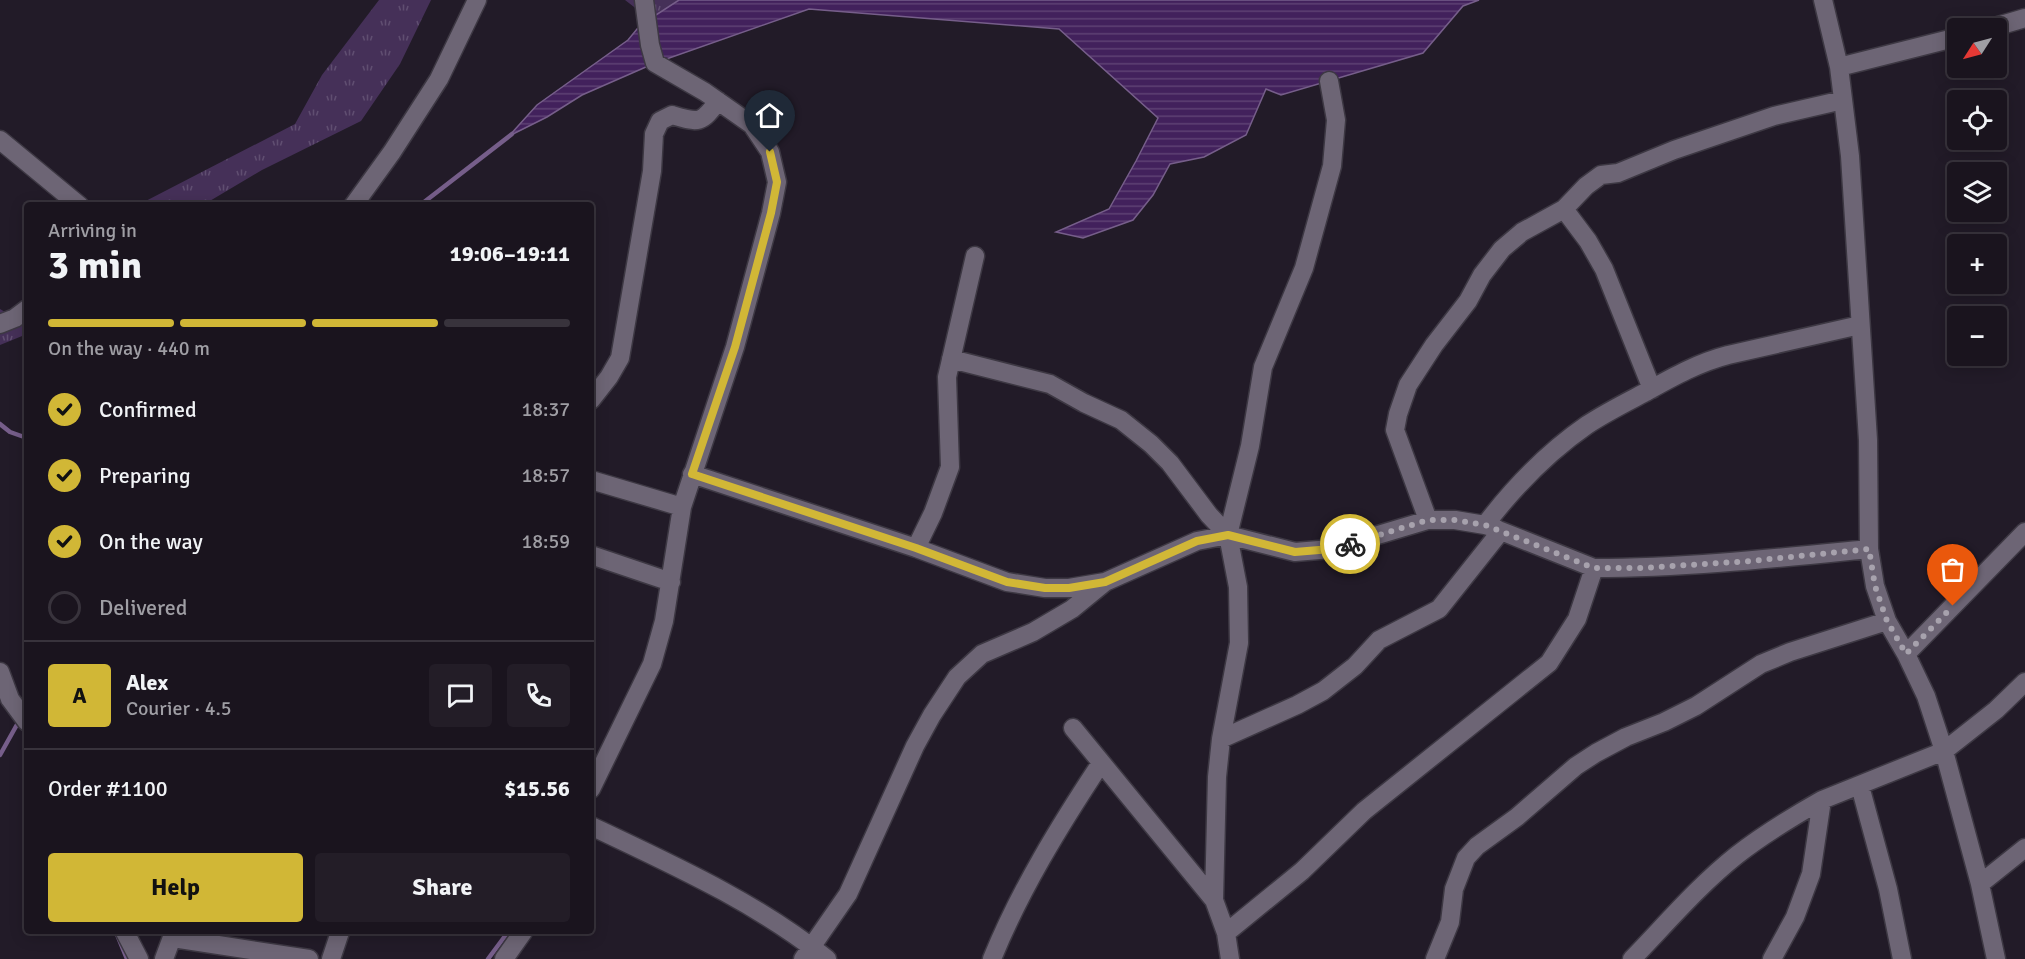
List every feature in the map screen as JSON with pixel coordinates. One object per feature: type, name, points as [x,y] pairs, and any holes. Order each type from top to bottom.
[{"type":"street","points":[[356,202],[392,152],[439,79],[477,0]]},
{"type":"street","points":[[594,783],[652,664],[664,621],[682,507],[735,347],[771,213],[777,182],[770,152],[752,125],[718,101],[655,63],[650,45],[644,0]]},
{"type":"street","points":[[1822,0],[1839,68],[1850,156],[1868,440],[1869,549],[1875,586],[1887,621],[1926,696],[1944,751],[1980,884],[1996,959]]},
{"type":"street","points":[[2007,23],[2025,18]]},
{"type":"street","points":[[1839,68],[1947,40]]},
{"type":"street","points":[[1214,900],[1217,777],[1221,739],[1239,643],[1238,587],[1228,535],[1247,456],[1263,367],[1304,268],[1319,221],[1332,166],[1336,120],[1329,81]]},
{"type":"street","points":[[1428,520],[1395,430],[1398,414],[1408,386],[1502,249],[1522,232],[1564,209],[1586,186],[1601,175],[1617,173],[1674,150],[1774,116],[1843,100]]},
{"type":"street","points":[[594,396],[620,358],[652,171],[654,134],[660,121],[672,115],[693,122],[706,118],[718,101]]},
{"type":"street","points":[[0,140],[76,202]]},
{"type":"street","points":[[1564,209],[1588,241],[1604,269],[1652,389]]},
{"type":"street","points":[[916,548],[933,513],[950,467],[947,377],[975,256]]},
{"type":"street","points":[[0,324],[24,311]]},
{"type":"street","points":[[1221,739],[1323,691],[1355,666],[1379,640],[1438,609],[1493,528],[1509,493],[1529,473],[1587,425],[1706,361],[1860,325]]},
{"type":"street","points":[[951,359],[1050,384],[1084,404],[1121,420],[1170,463],[1203,507],[1228,535]]},
{"type":"street","points":[[692,474],[916,548],[1007,582],[1045,588],[1069,588],[1105,582],[1197,541],[1228,535],[1295,552],[1322,550],[1428,520],[1455,520],[1493,528],[1594,568],[1642,568],[1751,561],[1869,549]]},
{"type":"street","points":[[594,481],[682,507]]},
{"type":"street","points":[[1906,654],[2025,532]]},
{"type":"street","points":[[594,556],[671,582]]},
{"type":"street","points":[[1226,933],[1302,870],[1364,811],[1549,663],[1577,620],[1594,568]]},
{"type":"street","points":[[808,953],[848,894],[915,746],[957,677],[982,654],[1033,632],[1072,609],[1105,582]]},
{"type":"street","points":[[1435,959],[1449,922],[1454,889],[1466,858],[1477,846],[1518,817],[1576,766],[1626,737],[1696,706],[1761,664],[1790,652],[1887,621]]},
{"type":"street","points":[[0,672],[10,699],[24,718]]},
{"type":"street","points":[[1632,959],[1702,885],[1779,825],[1822,801],[1944,751],[1996,710],[2025,682]]},
{"type":"street","points":[[1074,728],[1214,900],[1226,933],[1230,959]]},
{"type":"street","points":[[992,959],[1004,928],[1059,827],[1101,763]]},
{"type":"street","points":[[1860,786],[1888,889],[1902,959]]},
{"type":"street","points":[[1772,959],[1795,917],[1811,874],[1822,801]]},
{"type":"street","points":[[594,827],[723,891],[808,953],[827,959]]},
{"type":"street","points":[[1980,884],[2025,848]]},
{"type":"street","points":[[126,934],[139,959]]},
{"type":"street","points":[[331,959],[339,934]]},
{"type":"street","points":[[504,959],[522,934]]},
{"type":"street","points":[[164,959],[173,935],[309,959]]},
{"type":"green space","points":[[379,0],[431,0],[400,64],[361,121],[262,170],[208,202],[144,202],[295,124],[322,75]]},
{"type":"green space","points":[[625,0],[679,0],[656,15],[647,17]]},
{"type":"green space","points":[[0,309],[15,318],[24,311],[24,335],[0,345]]},
{"type":"shaded area","points":[[679,0],[1479,0],[1463,6],[1423,53],[1281,95],[1266,89],[1246,135],[1204,157],[1170,164],[1153,195],[1133,220],[1083,238],[1056,232],[1109,209],[1158,118],[1059,29],[809,9],[655,63],[582,95],[547,117],[509,136],[537,105],[628,40],[647,17],[656,15]]},
{"type":"waterway","points":[[424,202],[512,134]]},
{"type":"waterway","points":[[0,424],[10,432],[24,437]]},
{"type":"waterway","points":[[0,755],[19,721]]},
{"type":"waterway","points":[[117,934],[127,959]]},
{"type":"waterway","points":[[488,959],[507,934]]},
{"type":"way so far","points":[[1350,544],[1428,520],[1455,520],[1485,525],[1594,568],[1642,568],[1751,561],[1869,549],[1875,586],[1887,621],[1906,654],[1953,606]]},
{"type":"route","points":[[770,152],[777,182],[771,213],[735,347],[692,474],[916,548],[1007,582],[1045,588],[1069,588],[1105,582],[1197,541],[1228,535],[1295,552],[1331,549],[1350,544]]}]
